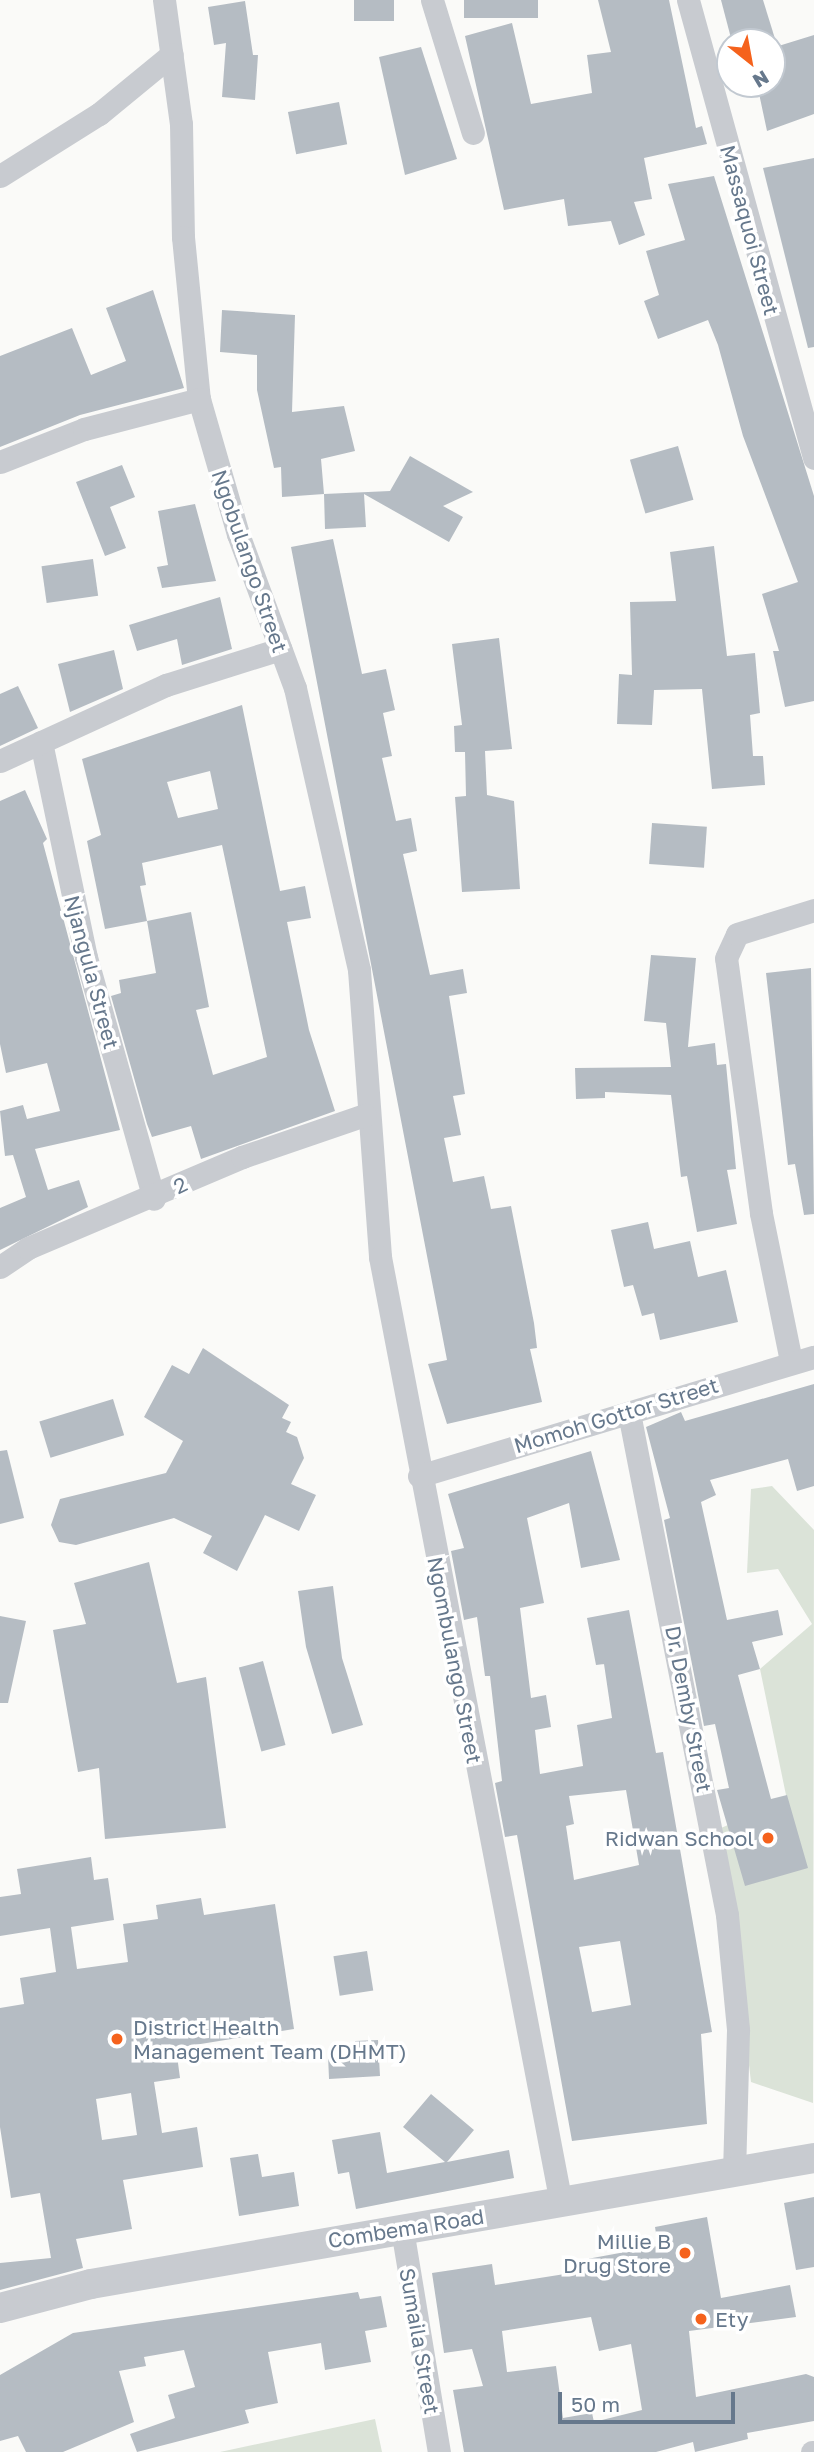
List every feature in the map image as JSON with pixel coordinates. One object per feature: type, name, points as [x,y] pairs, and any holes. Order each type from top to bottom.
[{"type":"street","name":"Ngobulango Street","points":[[164,0],[172,54],[199,399],[279,649],[298,700],[359,971],[365,1115]]},
{"type":"street","points":[[432,0],[473,133]]},
{"type":"street","name":"Massaquoi Street","points":[[688,0],[814,458]]},
{"type":"street","points":[[0,176],[99,114],[172,54]]},
{"type":"street","points":[[0,462],[84,429],[199,399]]},
{"type":"street","points":[[0,761],[166,685],[279,649]]},
{"type":"street","name":"Njangula Street","points":[[41,742],[86,957],[154,1199]]},
{"type":"street","points":[[803,1359],[761,1213],[726,958],[737,934],[814,910]]},
{"type":"street","name":"2","points":[[0,1267],[28,1248],[154,1199],[270,1145],[365,1115]]},
{"type":"street","name":"Ngombulango Street","points":[[365,1115],[380,1257],[419,1476],[561,2203]]},
{"type":"street","name":"Momoh Gottor Street","points":[[419,1476],[803,1359]]},
{"type":"street","name":"Dr. Demby Street","points":[[629,1413],[727,1915],[738,2030],[734,2175]]},
{"type":"street","name":"Combema Road","points":[[0,2308],[91,2284],[402,2229],[734,2175],[814,2158]]},
{"type":"street","name":"Sumaila Street","points":[[402,2229],[439,2452]]},
{"type":"shaded area","points":[[772,1486],[814,1530],[813,2103],[751,2082],[721,1828],[787,1800],[760,1669],[812,1624],[778,1569],[747,1573],[751,1489]]},
{"type":"shaded area","points":[[375,2419],[382,2452],[220,2452]]},
{"type":"building","points":[[354,0],[394,0],[394,21],[354,21]]},
{"type":"building","points":[[464,0],[538,0],[538,18],[464,18]]},
{"type":"building","points":[[598,0],[669,0],[696,128],[702,126],[707,144],[644,158],[652,199],[634,202],[645,235],[619,245],[611,221],[568,226],[564,199],[504,210],[465,36],[512,23],[531,104],[592,93],[587,55],[611,52]]},
{"type":"building","points":[[721,0],[763,0],[772,28],[728,28]]},
{"type":"building","points":[[245,1],[253,55],[258,55],[255,100],[222,97],[226,43],[214,45],[208,7]]},
{"type":"building","points":[[814,35],[814,114],[767,131],[760,98],[786,98],[786,44]]},
{"type":"building","points":[[421,47],[457,159],[405,175],[379,57]]},
{"type":"building","points":[[339,102],[347,144],[296,154],[288,112]]},
{"type":"building","points":[[814,158],[814,347],[808,348],[763,168]]},
{"type":"building","points":[[714,176],[814,496],[814,701],[785,707],[773,651],[779,651],[762,594],[798,582],[743,436],[718,345],[708,320],[658,339],[644,301],[659,295],[646,251],[685,240],[668,184]]},
{"type":"building","points":[[153,290],[184,388],[80,415],[0,447],[0,356],[72,328],[91,375],[126,361],[106,308]]},
{"type":"building","points":[[222,310],[295,315],[292,412],[344,406],[355,451],[321,459],[324,494],[282,497],[281,467],[274,468],[257,390],[257,355],[220,352]]},
{"type":"building","points":[[678,446],[693,500],[645,514],[630,460]]},
{"type":"building","points":[[410,456],[473,492],[443,506],[463,517],[449,542],[364,494],[366,527],[325,529],[324,494],[390,491]]},
{"type":"building","points":[[122,465],[135,497],[110,507],[126,548],[105,556],[76,482]]},
{"type":"building","points":[[195,504],[216,581],[162,588],[157,567],[168,565],[158,511]]},
{"type":"building","points":[[333,539],[362,674],[386,669],[395,710],[383,713],[392,756],[382,758],[396,821],[411,818],[417,851],[403,854],[430,975],[463,969],[467,993],[449,996],[465,1094],[453,1096],[461,1135],[444,1138],[453,1182],[484,1176],[491,1209],[511,1206],[534,1323],[537,1348],[530,1349],[542,1402],[447,1424],[428,1364],[447,1360],[291,547]]},
{"type":"building","points":[[714,546],[727,656],[755,653],[760,713],[750,715],[753,756],[763,756],[765,785],[712,789],[702,689],[654,690],[652,725],[617,724],[619,674],[632,675],[630,602],[676,601],[670,552]]},
{"type":"building","points":[[93,559],[98,596],[47,603],[42,566]]},
{"type":"building","points":[[220,597],[232,649],[182,665],[177,639],[137,651],[129,625]]},
{"type":"building","points":[[499,638],[512,749],[485,751],[487,795],[514,801],[520,889],[462,892],[455,797],[466,796],[465,752],[455,752],[454,726],[462,725],[452,644]]},
{"type":"building","points":[[114,650],[123,689],[70,712],[58,664]]},
{"type":"building","points":[[18,686],[38,728],[0,746],[0,694]]},
{"type":"building","points":[[242,705],[280,891],[305,886],[311,918],[287,922],[309,1030],[335,1111],[201,1159],[191,1126],[152,1137],[111,996],[121,993],[119,980],[156,973],[147,921],[105,929],[87,841],[101,835],[82,759]],"holes":[[[210,771],[218,809],[178,818],[167,782]],[[222,845],[267,1057],[213,1075],[196,1010],[209,1007],[191,912],[147,921],[140,886],[146,885],[142,863]]]},
{"type":"building","points":[[25,790],[47,839],[43,843],[120,1130],[35,1149],[48,1190],[79,1180],[88,1207],[0,1250],[0,1208],[26,1197],[13,1155],[5,1156],[0,1111],[23,1105],[27,1119],[60,1111],[47,1063],[6,1073],[0,1044],[0,801]]},
{"type":"building","points":[[652,823],[707,827],[704,868],[649,864]]},
{"type":"building","points":[[651,955],[696,958],[688,1047],[715,1043],[717,1065],[726,1064],[736,1169],[727,1170],[737,1224],[697,1232],[687,1176],[681,1177],[671,1095],[605,1092],[605,1098],[576,1099],[575,1068],[671,1067],[666,1023],[644,1021]]},
{"type":"building","points":[[811,968],[814,1214],[804,1215],[795,1164],[788,1165],[766,973]]},
{"type":"building","points":[[648,1222],[654,1249],[690,1241],[698,1277],[726,1270],[738,1322],[660,1340],[654,1313],[642,1316],[633,1285],[624,1287],[611,1230]]},
{"type":"building","points":[[203,1348],[289,1405],[282,1418],[291,1422],[286,1432],[297,1437],[304,1458],[291,1484],[316,1495],[299,1531],[265,1515],[237,1571],[203,1553],[212,1536],[174,1518],[76,1545],[59,1542],[51,1525],[60,1499],[166,1473],[183,1441],[144,1417],[172,1365],[189,1374]]},
{"type":"building","points":[[814,1384],[814,1486],[797,1491],[788,1459],[710,1480],[716,1495],[701,1502],[727,1620],[778,1610],[783,1635],[752,1642],[760,1669],[738,1675],[771,1799],[787,1795],[808,1868],[745,1886],[717,1790],[729,1788],[715,1724],[704,1726],[664,1520],[670,1518],[646,1427],[681,1412],[685,1421]]},
{"type":"building","points":[[113,1399],[124,1435],[50,1458],[39,1422]]},
{"type":"building","points":[[7,1450],[24,1518],[0,1524],[0,1451]]},
{"type":"building","points":[[591,1451],[620,1560],[581,1568],[569,1503],[527,1518],[544,1603],[520,1608],[531,1698],[546,1695],[551,1727],[535,1730],[540,1774],[583,1766],[577,1725],[612,1718],[604,1664],[596,1665],[587,1618],[629,1610],[656,1753],[663,1752],[712,2032],[701,2034],[707,2124],[572,2141],[517,1835],[505,1837],[495,1783],[502,1781],[490,1676],[485,1676],[477,1617],[464,1620],[451,1551],[464,1548],[448,1494]],"holes":[[[626,1790],[639,1865],[574,1880],[566,1826],[574,1824],[569,1796]],[[620,1941],[631,2005],[592,2012],[579,1947]]]},
{"type":"building","points":[[149,1562],[177,1683],[206,1677],[226,1828],[105,1839],[99,1768],[78,1772],[53,1630],[86,1624],[74,1583]]},
{"type":"building","points":[[333,1586],[342,1658],[363,1725],[332,1734],[306,1647],[298,1591]]},
{"type":"building","points":[[0,1616],[26,1621],[8,1703],[0,1703]]},
{"type":"building","points":[[263,1661],[286,1745],[261,1752],[239,1667]]},
{"type":"building","name":"District Health Management Team (DHMT)","points":[[91,1857],[94,1880],[108,1878],[114,1920],[71,1927],[77,1969],[128,1962],[123,1924],[158,1919],[156,1905],[201,1898],[204,1915],[275,1904],[294,2029],[176,2048],[180,2078],[154,2082],[162,2133],[197,2127],[203,2167],[123,2180],[132,2229],[76,2239],[83,2268],[0,2290],[0,2263],[51,2258],[40,2193],[11,2198],[0,2127],[0,2008],[24,2004],[20,1978],[56,1972],[50,1928],[0,1936],[0,1897],[21,1894],[17,1869]],"holes":[[[131,2093],[137,2135],[102,2140],[96,2099]]]},
{"type":"building","points":[[367,1951],[373,1991],[340,1996],[333,1956]]},
{"type":"building","points":[[378,2040],[380,2076],[329,2079],[328,2055],[355,2053],[355,2041]]},
{"type":"building","points":[[431,2094],[474,2130],[447,2162],[509,2150],[514,2178],[356,2209],[349,2172],[338,2174],[332,2140],[380,2132],[387,2173],[445,2162],[403,2127]]},
{"type":"building","points":[[258,2154],[262,2177],[294,2172],[299,2206],[239,2216],[230,2158]]},
{"type":"building","points":[[814,2197],[814,2267],[796,2270],[784,2203]]},
{"type":"building","points":[[707,2217],[721,2298],[790,2285],[796,2317],[689,2331],[696,2397],[806,2374],[814,2377],[814,2421],[747,2433],[748,2439],[695,2452],[693,2442],[656,2452],[464,2452],[453,2390],[483,2386],[472,2349],[444,2353],[432,2273],[492,2264],[495,2285],[590,2270],[587,2259],[658,2246],[655,2227]],"holes":[[[591,2317],[599,2351],[631,2344],[642,2410],[594,2422],[592,2413],[563,2418],[556,2366],[507,2372],[502,2331]]]},
{"type":"building","points":[[358,2292],[360,2299],[381,2296],[387,2327],[365,2331],[371,2362],[325,2370],[321,2343],[268,2352],[278,2403],[245,2410],[249,2423],[137,2452],[130,2434],[175,2418],[168,2395],[195,2387],[184,2350],[144,2357],[146,2366],[119,2371],[134,2422],[63,2452],[26,2452],[18,2436],[0,2441],[0,2375],[73,2333]]},
{"type":"place","name":"Ridwan School","points":[[768,1838]]},
{"type":"place","name":"District Health Management Team (DHMT)","points":[[117,2039]]},
{"type":"place","name":"Millie B Drug Store","points":[[685,2253]]},
{"type":"place","name":"Ety","points":[[701,2319]]}]
